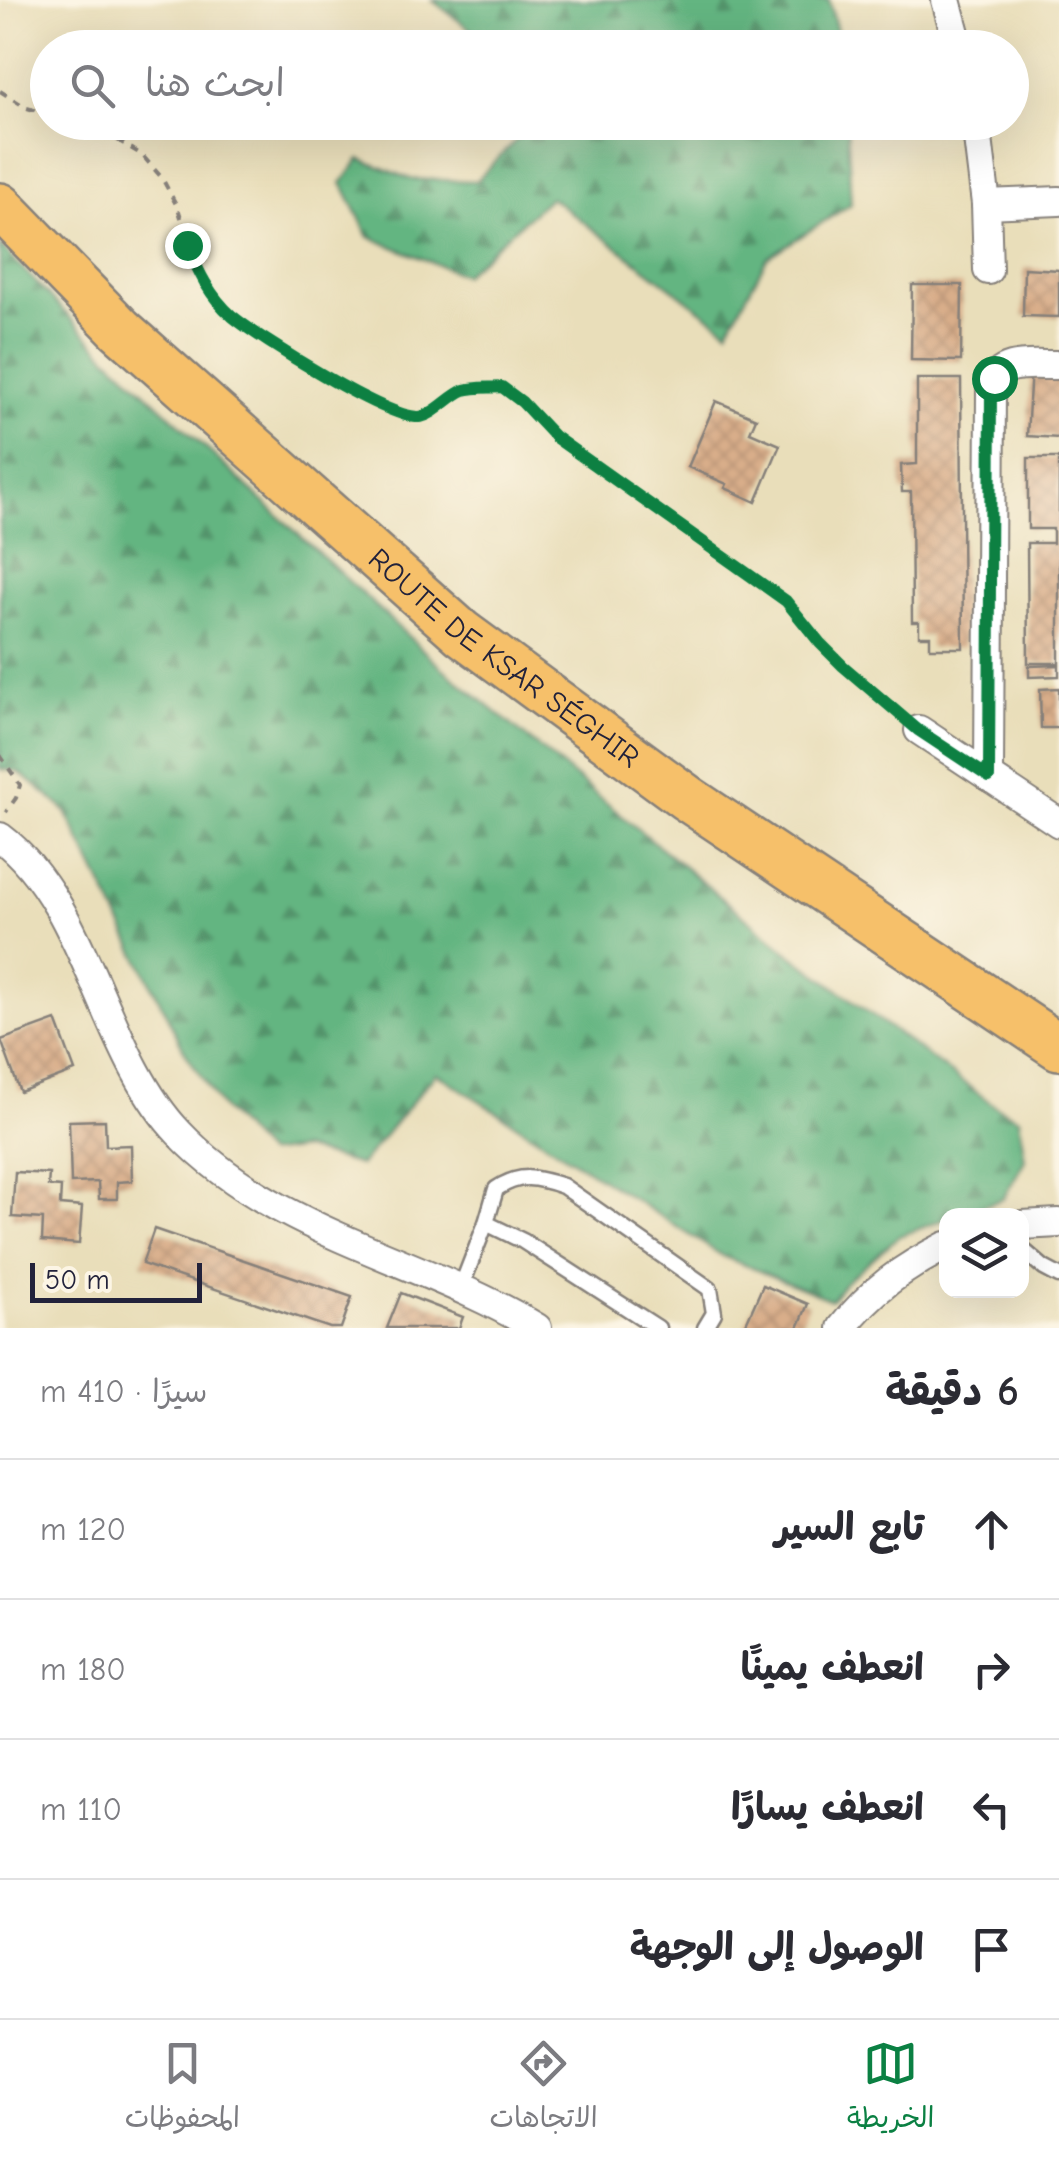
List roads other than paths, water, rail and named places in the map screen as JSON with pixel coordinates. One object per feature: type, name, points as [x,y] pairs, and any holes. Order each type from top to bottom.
[{"type":"main road","name":"ROUTE DE KSAR SÉGHIR","points":[[0,206],[120,329],[462,633],[687,798],[1059,1047]]},
{"type":"street","points":[[946,0],[954,30]]},
{"type":"street","points":[[978,140],[988,270]]},
{"type":"street","points":[[986,204],[1059,201]]},
{"type":"street","points":[[989,777],[991,387],[994,378],[1007,367],[1059,365]]},
{"type":"street","points":[[918,730],[1059,823]]},
{"type":"street","points":[[0,837],[25,857],[64,920],[151,1100],[180,1134],[214,1164],[288,1212],[537,1328]]},
{"type":"street","points":[[1029,1225],[1059,1223]]},
{"type":"street","points":[[842,1328],[875,1290],[905,1267],[939,1250]]},
{"type":"lane","points":[[460,1290],[496,1189],[512,1178],[536,1176],[563,1186],[710,1289],[714,1314],[705,1328]]},
{"type":"lane","points":[[486,1223],[523,1240],[658,1328]]},
{"type":"lane","points":[[1029,1255],[1059,1276]]}]
